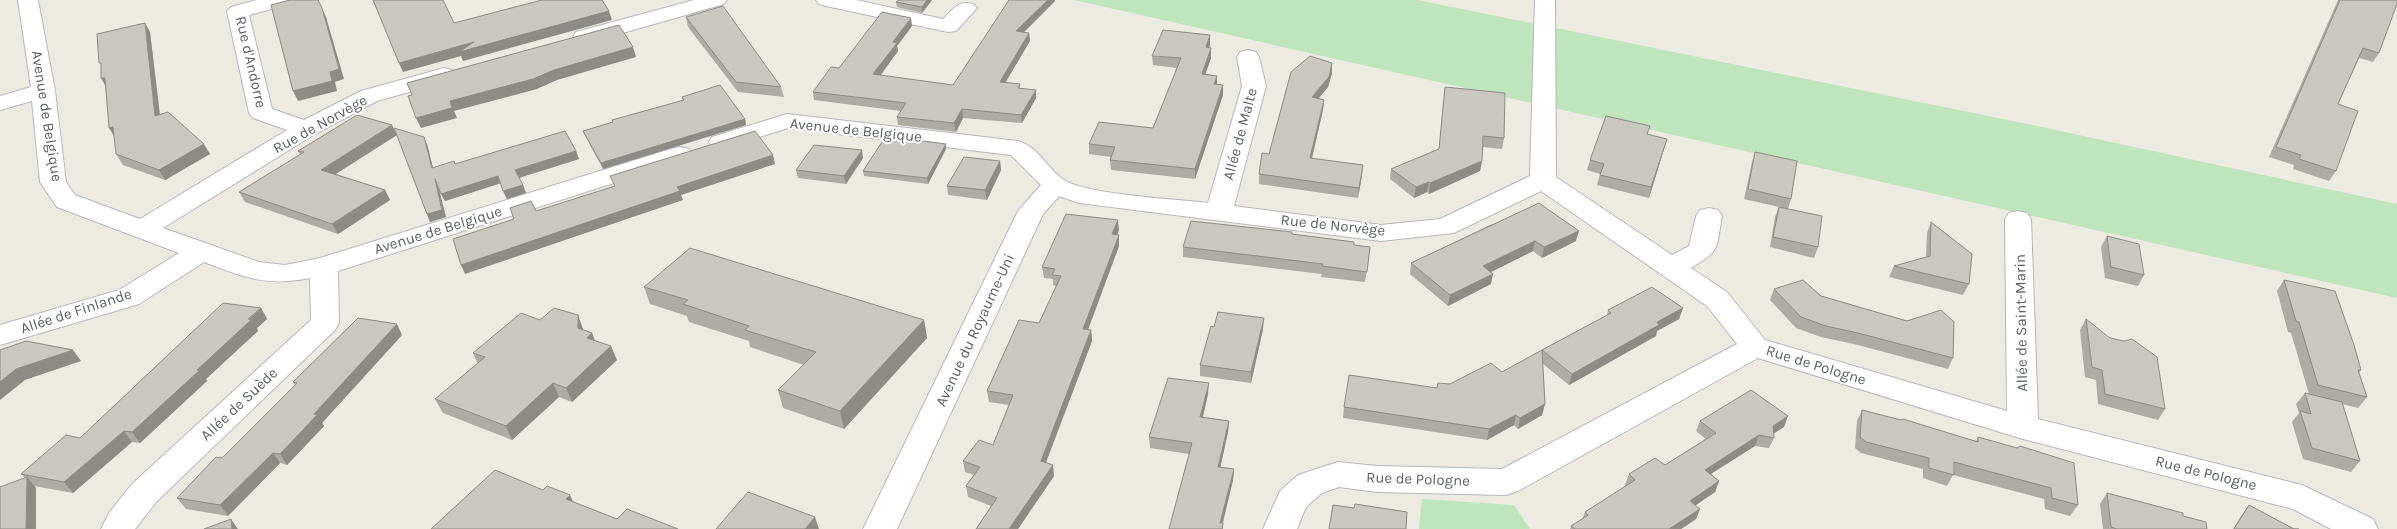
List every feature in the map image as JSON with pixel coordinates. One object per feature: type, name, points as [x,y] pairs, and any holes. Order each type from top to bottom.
[{"type":"street","name":"Avenue de Belgique","points":[[28,0],[43,91],[54,182],[66,201],[255,271],[285,274],[324,266],[787,121],[1018,148],[1055,185]]},
{"type":"street","name":"Rue d'Andorre","points":[[283,0],[238,10],[260,113],[306,129]]},
{"type":"street","points":[[561,43],[651,8],[716,0]]},
{"type":"street","points":[[826,0],[948,26],[966,8]]},
{"type":"street","points":[[1545,0],[1543,180],[1716,299],[1755,347]]},
{"type":"street","name":"Allée de Malte","points":[[1219,212],[1254,86],[1248,57]]},
{"type":"street","name":"Rue de Norvège","points":[[142,229],[306,129],[369,96],[465,69]]},
{"type":"street","points":[[0,103],[43,91]]},
{"type":"street","name":"Rue de Norvège","points":[[1055,185],[1079,195],[1381,233],[1445,227],[1543,180]]},
{"type":"street","name":"Avenue du Royaume-Uni","points":[[880,529],[901,489],[1031,211],[1055,185]]},
{"type":"street","points":[[1671,268],[1702,250],[1709,216]]},
{"type":"street","name":"Allée de Saint-Marin","points":[[2018,219],[2023,426]]},
{"type":"street","name":"Allée de Finlande","points":[[0,335],[129,297],[201,251]]},
{"type":"street","name":"Allée de Suède","points":[[118,529],[121,522],[144,493],[325,323],[324,266]]},
{"type":"street","name":"Rue de Pologne","points":[[1280,529],[1292,500],[1310,484],[1338,474],[1377,479],[1506,482],[1755,347],[2023,426],[2302,498],[2361,529]]},
{"type":"green space","points":[[1074,0],[1418,0],[2042,127],[2397,204],[2397,298]]},
{"type":"green space","points":[[1422,499],[1514,505],[1530,529],[1419,529]]},
{"type":"building","points":[[290,0],[318,0],[339,69],[330,72],[332,81],[293,91],[271,5]]},
{"type":"building","points":[[373,0],[443,0],[454,23],[542,0],[602,0],[609,11],[459,52],[474,42],[399,63]]},
{"type":"building","points":[[899,0],[927,0],[922,7],[896,2]]},
{"type":"building","points":[[1009,0],[1048,0],[1016,31],[1029,33],[1000,82],[1020,84],[1018,88],[1036,90],[1021,115],[962,109],[954,123],[897,117],[906,103],[813,92],[831,67],[839,68],[882,12],[911,18],[893,42],[897,43],[873,74],[953,85]]},
{"type":"building","points":[[2340,0],[2397,0],[2397,4],[2379,53],[2363,48],[2338,104],[2358,111],[2336,171],[2299,159],[2301,155],[2276,147]]},
{"type":"building","points":[[723,6],[781,87],[736,82],[686,17]]},
{"type":"building","points":[[145,23],[155,116],[168,112],[204,144],[159,170],[116,154],[113,127],[109,128],[105,78],[101,78],[101,63],[99,63],[97,34]]},
{"type":"building","points":[[619,25],[633,47],[554,70],[533,79],[450,101],[452,108],[416,118],[408,96],[412,95],[407,83]]},
{"type":"building","points":[[1163,30],[1210,35],[1206,47],[1211,48],[1202,74],[1217,76],[1214,84],[1223,85],[1195,169],[1110,160],[1115,147],[1089,144],[1099,122],[1153,128],[1181,58],[1152,56]]},
{"type":"building","points":[[1310,56],[1332,63],[1329,77],[1312,97],[1324,100],[1310,158],[1363,165],[1359,188],[1259,174],[1262,153],[1269,154],[1291,72]]},
{"type":"building","points":[[720,85],[745,119],[601,163],[583,131],[613,122],[612,120],[684,100],[682,97]]},
{"type":"building","points":[[1445,87],[1505,93],[1504,138],[1483,136],[1482,161],[1416,187],[1391,169],[1439,149]]},
{"type":"building","points":[[357,115],[392,125],[321,170],[385,190],[332,224],[239,192],[304,152],[298,151]]},
{"type":"building","points":[[1606,116],[1650,126],[1647,134],[1667,139],[1651,187],[1600,175],[1604,164],[1590,160]]},
{"type":"building","points":[[394,128],[424,137],[432,168],[454,161],[455,164],[565,131],[576,151],[515,170],[523,185],[503,191],[498,176],[441,194],[435,179],[442,210],[427,214]]},
{"type":"building","points":[[755,131],[773,155],[677,187],[680,191],[461,265],[453,239],[514,219],[510,208],[531,201],[536,211],[615,186],[610,176]]},
{"type":"building","points":[[886,136],[946,144],[927,178],[863,171]]},
{"type":"building","points":[[814,145],[862,150],[844,176],[796,170]]},
{"type":"building","points":[[1755,152],[1797,161],[1791,199],[1748,189]]},
{"type":"building","points":[[964,157],[1000,161],[985,190],[947,186]]},
{"type":"building","points":[[1539,203],[1579,231],[1544,247],[1535,241],[1483,266],[1493,274],[1450,295],[1411,263]]},
{"type":"building","points":[[1779,207],[1822,216],[1818,247],[1773,237]]},
{"type":"building","points":[[1066,214],[1118,220],[1112,234],[1119,235],[1083,329],[1091,330],[1041,461],[1053,465],[1009,529],[976,529],[997,498],[966,486],[980,467],[963,461],[979,440],[993,445],[1013,395],[987,391],[1019,320],[1039,323],[1061,276],[1052,275],[1055,269],[1042,267]]},
{"type":"building","points":[[1191,221],[1292,232],[1292,234],[1354,242],[1354,245],[1370,247],[1367,272],[1322,266],[1323,264],[1183,247]]},
{"type":"building","points":[[1931,222],[1972,254],[1969,284],[1894,266],[1930,256]]},
{"type":"building","points":[[2107,236],[2139,244],[2144,275],[2111,267]]},
{"type":"building","points":[[690,248],[924,320],[840,411],[778,390],[816,352],[745,330],[749,326],[683,304],[688,300],[644,287]]},
{"type":"building","points":[[1803,280],[1821,296],[1907,321],[1941,310],[1954,322],[1953,358],[1826,326],[1801,317],[1774,289]]},
{"type":"building","points":[[2284,280],[2335,291],[2354,345],[2361,370],[2358,370],[2367,397],[2318,385]]},
{"type":"building","points":[[1652,287],[1683,308],[1657,322],[1659,325],[1572,374],[1542,350],[1611,313],[1608,310]]},
{"type":"building","points":[[223,303],[261,308],[248,319],[251,320],[197,370],[200,370],[132,432],[124,431],[64,482],[21,474],[66,435],[80,438]]},
{"type":"building","points":[[554,308],[578,315],[578,328],[592,333],[587,338],[611,346],[566,388],[553,383],[506,426],[435,399],[485,357],[473,353],[521,313],[540,320]]},
{"type":"building","points":[[1218,312],[1264,318],[1251,372],[1200,365],[1211,326],[1214,327]]},
{"type":"building","points":[[358,318],[397,324],[280,454],[273,453],[220,505],[177,498],[216,457],[222,458],[297,383],[293,382]]},
{"type":"building","points":[[2086,319],[2110,338],[2124,341],[2132,339],[2157,357],[2165,409],[2105,394],[2102,370],[2092,367]]},
{"type":"building","points":[[26,341],[73,350],[16,369],[0,382],[0,350]]},
{"type":"building","points":[[1542,350],[1545,404],[1520,418],[1516,415],[1489,429],[1344,407],[1349,375],[1437,388],[1438,383],[1450,384],[1491,363],[1502,372]]},
{"type":"building","points":[[1168,378],[1209,383],[1200,417],[1229,421],[1218,467],[1234,469],[1220,523],[1223,523],[1222,529],[1169,529],[1192,443],[1149,437]]},
{"type":"building","points":[[1751,390],[1788,416],[1773,426],[1774,438],[1759,435],[1705,470],[1719,481],[1690,501],[1700,509],[1669,529],[1575,529],[1571,526],[1588,515],[1585,512],[1635,480],[1629,474],[1655,458],[1665,465],[1716,433],[1700,421]]},
{"type":"building","points":[[2305,393],[2342,402],[2360,461],[2312,448],[2300,411],[2311,414]]},
{"type":"building","points":[[1862,410],[1903,419],[1978,442],[1978,437],[2017,448],[2020,446],[2074,463],[2078,505],[2052,498],[2051,488],[1954,462],[1954,475],[1929,468],[1929,458],[1866,442],[1860,437]]},
{"type":"building","points":[[495,470],[543,490],[547,486],[570,495],[566,499],[617,519],[627,509],[678,529],[431,529]]},
{"type":"building","points":[[27,477],[26,529],[0,529],[0,487]]},
{"type":"building","points":[[748,492],[815,517],[805,529],[716,529]]},
{"type":"building","points":[[2107,493],[2183,513],[2183,516],[2206,522],[2207,529],[2117,529],[2111,527]]},
{"type":"building","points":[[1355,504],[1407,512],[1406,529],[1329,529],[1333,505],[1354,508]]},
{"type":"building","points":[[2249,505],[2294,529],[2234,529]]},
{"type":"building","points":[[231,519],[232,529],[204,529]]}]
